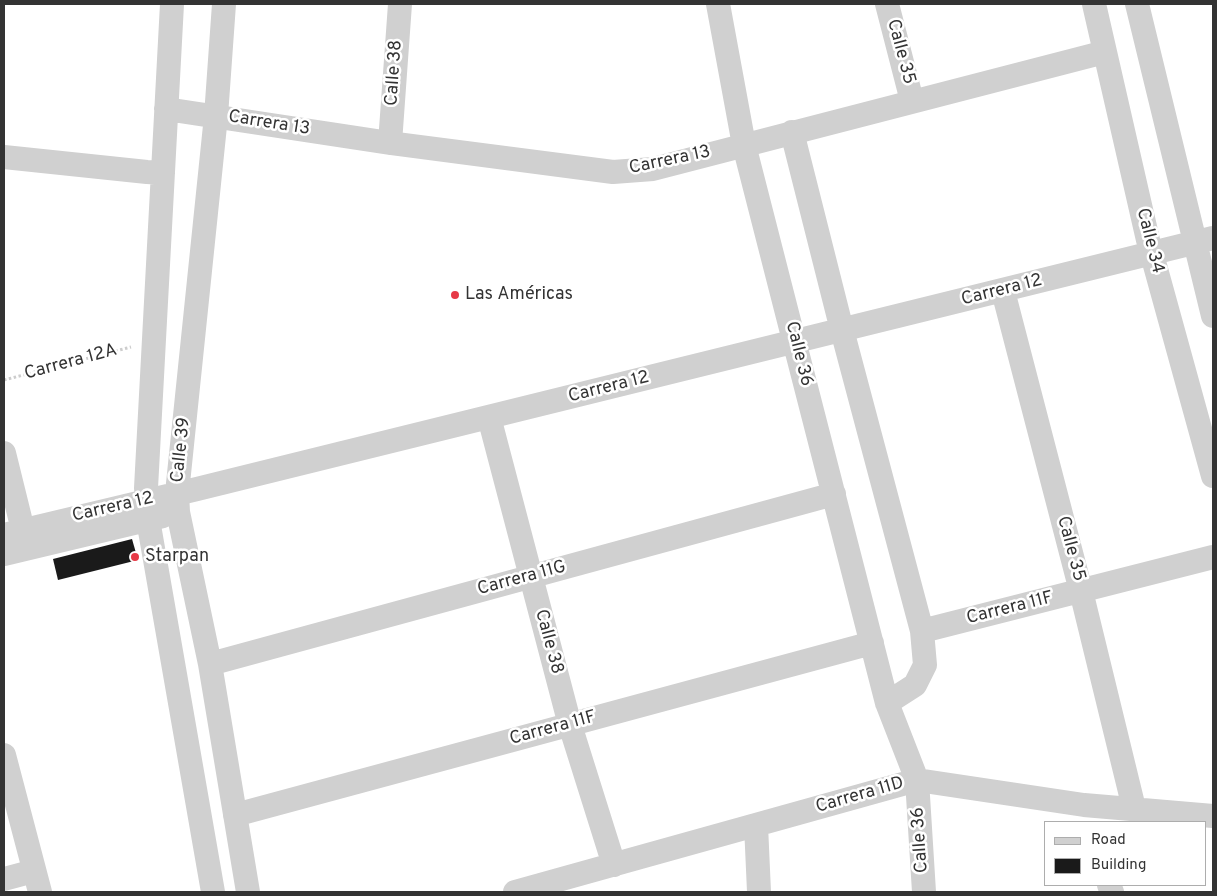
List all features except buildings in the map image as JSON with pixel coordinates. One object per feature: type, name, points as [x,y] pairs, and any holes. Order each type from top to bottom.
[{"type":"street","name":"Calle 39","points":[[172,4],[146,488],[148,510],[213,892]]},
{"type":"street","name":"Calle 39","points":[[224,4],[216,116],[178,503],[210,664],[248,892]]},
{"type":"street","name":"Calle 38","points":[[390,143],[400,4]]},
{"type":"street","name":"Calle 36","points":[[718,4],[744,145],[794,342],[887,703],[917,780],[924,892]]},
{"type":"street","name":"Calle 35","points":[[887,4],[912,101]]},
{"type":"street","name":"Calle 34","points":[[1094,4],[1152,253],[1213,476]]},
{"type":"street","points":[[1137,4],[1204,241],[1213,316]]},
{"type":"street","name":"Carrera 13","points":[[166,108],[390,143],[613,172],[653,168],[1105,52]]},
{"type":"street","points":[[792,132],[842,330],[922,631],[925,665],[915,685],[887,703]]},
{"type":"street","points":[[4,157],[146,172],[163,172]]},
{"type":"street","name":"Carrera 12","points":[[14,532],[148,510],[178,503],[489,418],[1204,241]]},
{"type":"street","name":"Calle 35","points":[[1003,291],[1081,591],[1134,808]]},
{"type":"street","name":"Calle 38","points":[[489,418],[570,725],[614,865]]},
{"type":"street","points":[[4,453],[14,532]]},
{"type":"street","name":"Carrera 11G","points":[[210,664],[834,494]]},
{"type":"street","name":"Carrera 12","points":[[4,554],[148,510]]},
{"type":"street","name":"Carrera 11F","points":[[922,631],[1213,558]]},
{"type":"street","name":"Carrera 11F","points":[[235,815],[872,643]]},
{"type":"street","points":[[4,755],[37,882],[4,879]]},
{"type":"street","name":"Carrera 11D","points":[[524,891],[917,780],[1086,814],[1134,808],[1213,816]]},
{"type":"street","points":[[756,825],[759,892]]},
{"type":"path","name":"Carrera 12A","points":[[4,380],[138,345]]},
{"type":"place","name":"Las Américas","points":[[455,295]]},
{"type":"place","name":"Starpan","points":[[135,557]]}]
